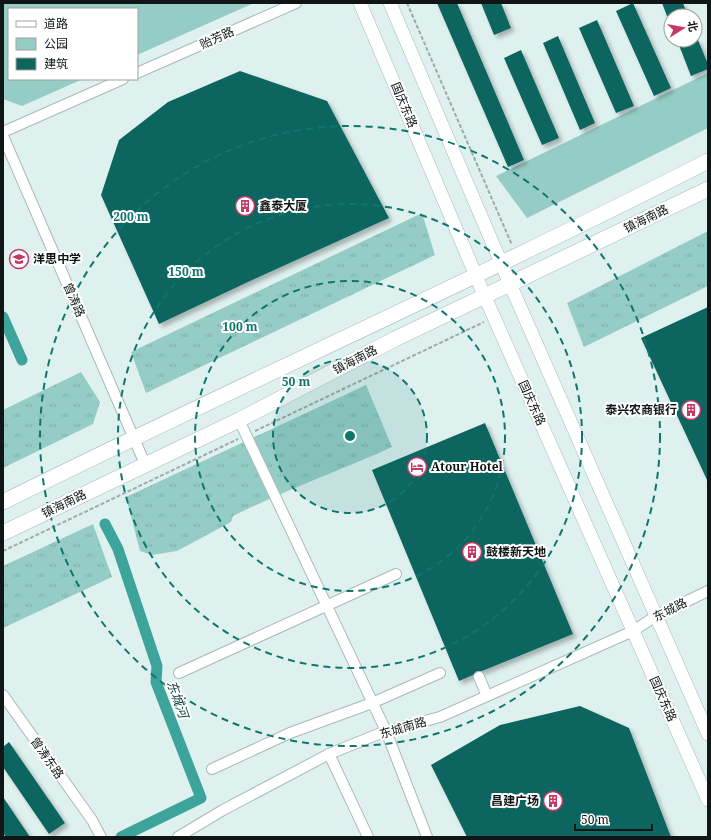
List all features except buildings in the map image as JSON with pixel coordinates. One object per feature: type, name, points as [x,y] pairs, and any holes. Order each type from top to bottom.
[{"type":"highway","name":"镇海南路","points":[[3,502],[516,256],[708,161]]},
{"type":"highway","name":"镇海南路","points":[[3,533],[238,420],[395,339],[708,190]]},
{"type":"main road","name":"国庆东路","points":[[360,3],[485,297],[708,800]]},
{"type":"main road","points":[[390,3],[510,284],[708,734]]},
{"type":"street","name":"贻芳路","points":[[138,73],[296,3]]},
{"type":"street","points":[[3,132],[121,80]]},
{"type":"street","name":"曾涛路","points":[[3,136],[145,464]]},
{"type":"street","points":[[238,420],[247,435],[325,605],[386,731],[427,837]]},
{"type":"street","points":[[179,673],[325,605],[396,574]]},
{"type":"street","name":"东城路","points":[[633,631],[656,616],[708,591]]},
{"type":"street","name":"东城南路","points":[[178,837],[223,810],[329,754],[386,731],[440,717],[633,631]]},
{"type":"street","points":[[212,769],[290,733],[372,703],[440,673]]},
{"type":"street","points":[[479,677],[487,696]]},
{"type":"street","name":"曾涛东路","points":[[3,695],[92,820],[101,837]]},
{"type":"street","points":[[329,754],[368,837]]},
{"type":"path","points":[[407,3],[516,256]]},
{"type":"path","points":[[3,551],[494,317]]},
{"type":"green space","points":[[3,3],[254,3],[138,55],[138,8],[8,8],[8,80],[81,80],[22,106],[3,99]]},
{"type":"green space","points":[[708,73],[708,128],[527,218],[496,176]]},
{"type":"green space","points":[[422,213],[435,255],[146,393],[131,352]]},
{"type":"green space","points":[[708,231],[708,286],[584,347],[567,303]]},
{"type":"green space","points":[[81,372],[100,402],[93,424],[3,468],[3,410]]},
{"type":"green space","points":[[366,385],[392,447],[233,516],[231,522],[177,551],[152,555],[140,551],[126,497]]},
{"type":"green space","points":[[93,524],[112,577],[3,628],[3,566]]},
{"type":"waterway","name":"东城河","points":[[3,317],[22,360]]},
{"type":"waterway","name":"东城河","points":[[105,524],[118,549],[157,666],[156,682],[201,798],[121,837]]},
{"type":"place","name":"鑫泰大厦","points":[[245,206]]},
{"type":"place","name":"洋思中学","points":[[19,259]]},
{"type":"place","name":"泰兴农商银行","points":[[691,410]]},
{"type":"place","name":"Atour Hotel","points":[[417,467]]},
{"type":"place","name":"鼓楼新天地","points":[[472,552]]},
{"type":"place","name":"昌建广场","points":[[553,801]]}]
